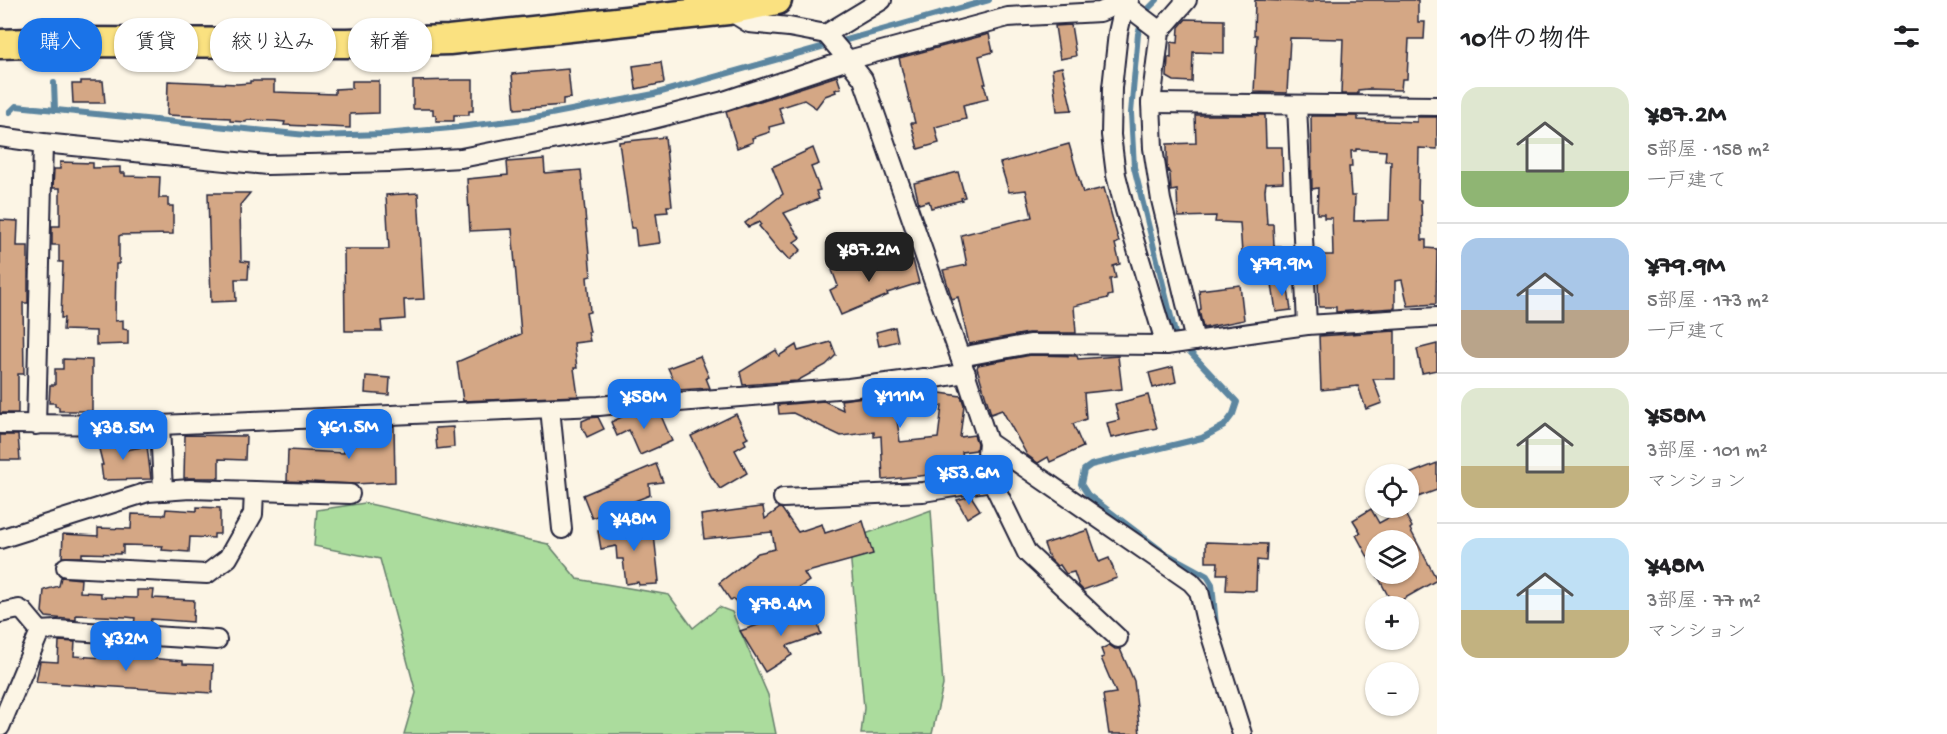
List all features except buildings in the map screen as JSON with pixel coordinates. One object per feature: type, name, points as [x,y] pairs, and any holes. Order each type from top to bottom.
[{"type":"main road","points":[[0,44],[60,42],[345,43],[449,40],[728,10],[777,0]]},
{"type":"street","points":[[828,37],[882,0]]},
{"type":"street","points":[[1181,343],[1153,148],[1151,103],[1157,29],[1187,0]]},
{"type":"street","points":[[1129,4],[1157,29]]},
{"type":"street","points":[[0,137],[267,165],[461,158],[629,125],[724,100],[846,58],[1008,17],[1100,12],[1129,4]]},
{"type":"street","points":[[1129,4],[1122,15],[1118,33],[1112,88],[1111,135],[1116,175],[1125,210],[1181,343]]},
{"type":"street","points":[[728,10],[749,23],[789,27],[828,37],[863,79],[988,442],[987,454],[992,481],[1028,554],[1118,638]]},
{"type":"street","points":[[1151,103],[1437,106]]},
{"type":"street","points":[[1297,105],[1307,325]]},
{"type":"street","points":[[36,425],[43,143]]},
{"type":"street","points":[[0,424],[160,425],[599,406],[668,399],[680,402],[931,379],[963,365],[1030,344],[1181,343],[1307,325],[1437,317]]},
{"type":"street","points":[[550,408],[562,529]]},
{"type":"street","points":[[160,425],[163,490]]},
{"type":"street","points":[[988,442],[1191,582],[1198,591],[1242,734]]},
{"type":"street","points":[[783,498],[923,492],[992,481]]},
{"type":"street","points":[[0,539],[148,492],[163,490],[350,494]]},
{"type":"street","points":[[66,567],[207,574],[228,558],[253,514],[254,491]]},
{"type":"street","points":[[0,613],[19,609],[40,631]]},
{"type":"street","points":[[40,631],[57,630],[217,640]]},
{"type":"street","points":[[0,728],[40,631]]},
{"type":"green space","points":[[365,503],[548,544],[577,579],[669,595],[693,628],[719,607],[732,612],[768,695],[776,734],[404,734],[416,693],[380,559],[314,546],[317,510]]},
{"type":"green space","points":[[931,510],[943,685],[932,734],[861,734],[864,708],[849,540]]},
{"type":"waterway","points":[[10,112],[16,106],[316,136],[384,134],[451,128],[525,119],[654,94],[989,0]]},
{"type":"waterway","points":[[1157,0],[1145,12],[1138,34],[1131,113],[1134,167],[1176,337],[1237,402],[1233,414],[1224,426],[1202,438],[1091,465],[1084,470],[1081,484],[1088,495],[1163,552],[1207,576],[1212,584],[1216,625]]},
{"type":"waterway","points":[[54,83],[55,110]]}]
